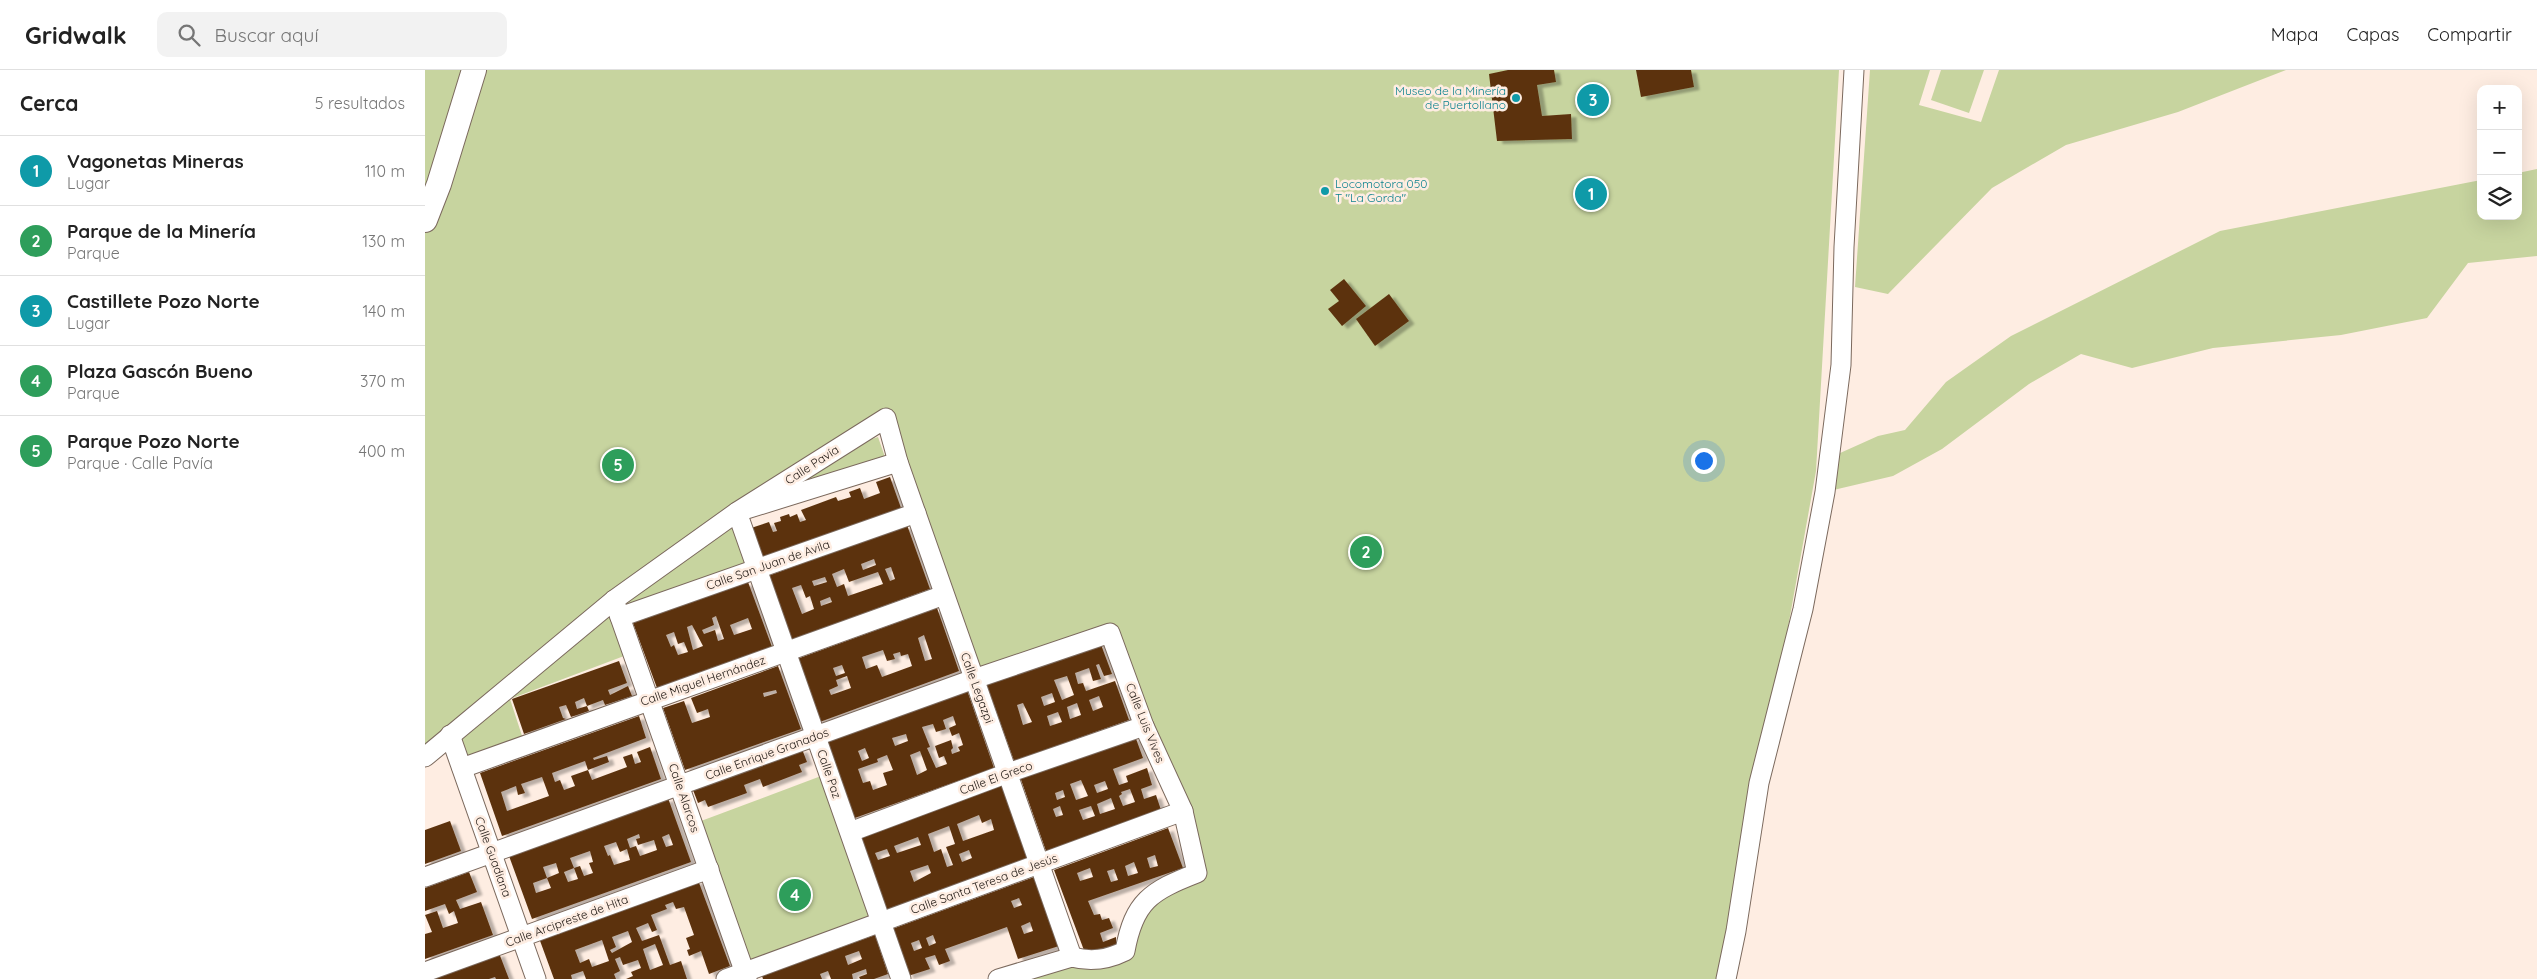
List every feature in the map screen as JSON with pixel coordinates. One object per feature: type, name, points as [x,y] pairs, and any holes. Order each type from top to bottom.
[{"type":"street","points":[[425,220],[439,184],[474,70]]},
{"type":"street","points":[[1726,979],[1736,931],[1759,783],[1803,609],[1825,492],[1841,365],[1844,247],[1853,70]]},
{"type":"street","name":"Calle Legazpi","points":[[886,418],[898,462],[1072,957]]},
{"type":"street","name":"Calle Pavía","points":[[617,608],[737,512],[886,418]]},
{"type":"street","name":"Calle Pavía","points":[[737,512],[898,462]]},
{"type":"street","name":"Calle Paz","points":[[737,512],[901,979]]},
{"type":"street","name":"Calle San Juan de Avila","points":[[450,735],[617,608],[757,569],[916,513]]},
{"type":"street","name":"Calle Miguel Hernández","points":[[462,768],[945,595]]},
{"type":"street","name":"Calle Alarcos","points":[[617,608],[746,975]]},
{"type":"street","name":"Calle Enrique Granados","points":[[425,877],[974,679],[1110,633]]},
{"type":"street","name":"Calle Luis Vives","points":[[1110,633],[1144,726],[1183,811]]},
{"type":"street","name":"Calle El Greco","points":[[850,832],[1008,773],[1144,726]]},
{"type":"street","points":[[425,757],[450,735]]},
{"type":"street","name":"Calle Guadiana","points":[[450,735],[536,979]]},
{"type":"street","points":[[998,979],[1072,957],[1084,960],[1109,959],[1125,951],[1135,914],[1149,897],[1165,885],[1197,873],[1183,811]]},
{"type":"street","name":"Calle Santa Teresa de Jesús","points":[[726,979],[746,975],[881,921],[1183,811]]},
{"type":"street","name":"Calle Arcipreste de Hita","points":[[425,972],[709,869]]},
{"type":"green space","points":[[425,70],[1839,70],[1816,471],[1725,979],[998,979],[1084,960],[1114,966],[1125,951],[1135,915],[1196,873],[1110,633],[974,679],[886,418],[737,512],[757,569],[620,617],[632,653],[510,699],[525,745],[462,768],[450,736],[425,757]]},
{"type":"green space","points":[[1870,70],[1930,70],[1919,105],[1981,122],[1999,70],[2286,70],[2178,112],[2066,145],[1992,188],[1888,294],[1855,287]]},
{"type":"green space","points":[[1941,70],[1984,70],[1969,113],[1931,100]]},
{"type":"green space","points":[[2537,169],[2537,256],[2468,263],[2427,318],[2341,335],[2213,348],[2132,368],[2081,354],[2029,384],[1942,449],[1893,476],[1825,492],[1829,458],[1878,436],[1905,430],[1946,382],[2011,336],[2220,231],[2477,181],[2477,220],[2522,220],[2522,172]]},
{"type":"green space","points":[[878,437],[885,457],[777,494],[869,440]]},
{"type":"green space","points":[[829,773],[881,921],[745,972],[693,824]]},
{"type":"building","name":"Museo de la Minería de Puertollano","points":[[1508,70],[1554,70],[1556,82],[1537,85],[1542,116],[1571,114],[1572,139],[1497,141],[1489,74]]},
{"type":"building","points":[[1636,70],[1691,70],[1694,87],[1641,97]]},
{"type":"building","points":[[1344,279],[1366,306],[1342,326],[1328,309],[1339,301],[1330,290]]},
{"type":"building","points":[[1389,294],[1409,321],[1375,346],[1356,319]]},
{"type":"building","points":[[890,477],[901,508],[759,560],[748,529],[769,522],[773,532],[777,531],[774,523],[781,521],[780,517],[789,514],[790,517],[797,514],[800,522],[806,520],[801,510],[836,497],[838,501],[851,497],[849,492],[860,488],[864,499],[880,493],[876,482]]},
{"type":"building","points":[[907,525],[930,589],[788,641],[765,577]],"holes":[[[874,559],[876,565],[863,570],[861,564]],[[891,567],[895,579],[890,581],[885,569]],[[844,569],[849,582],[878,572],[883,584],[848,596],[844,584],[837,587],[832,574]],[[825,577],[827,582],[814,586],[812,581]],[[801,585],[806,598],[810,596],[814,609],[802,614],[792,588]],[[830,597],[832,602],[821,606],[820,601]]]},
{"type":"building","points":[[748,582],[772,647],[657,688],[633,623]],"holes":[[[716,616],[724,639],[718,641],[715,630],[704,634],[702,630],[714,625],[712,618]],[[748,618],[752,629],[734,635],[730,625]],[[692,625],[703,646],[693,650],[687,627]],[[674,632],[678,644],[684,642],[688,652],[678,655],[674,645],[671,647],[666,635]]]},
{"type":"building","points":[[937,608],[959,671],[817,723],[794,660]],"holes":[[[924,635],[932,659],[925,661],[918,638]],[[883,650],[887,661],[895,659],[893,654],[900,652],[901,656],[908,654],[912,666],[882,677],[877,665],[866,669],[862,657]],[[842,665],[845,673],[836,676],[833,668]],[[847,676],[851,688],[831,695],[829,690],[838,686],[836,680]]]},
{"type":"building","points":[[1100,642],[1112,674],[1104,676],[1099,664],[1096,665],[1101,679],[1093,681],[1089,668],[1075,673],[1078,684],[1083,683],[1086,691],[1115,681],[1129,720],[1014,761],[986,683]],"holes":[[[1067,676],[1074,695],[1062,700],[1054,680]],[[1052,693],[1055,702],[1044,706],[1041,697]],[[1099,696],[1103,707],[1093,711],[1089,700]],[[1023,703],[1032,722],[1023,725],[1017,705]],[[1077,703],[1081,715],[1070,719],[1067,707]],[[1058,712],[1062,722],[1050,726],[1047,716]]]},
{"type":"building","points":[[619,661],[627,683],[608,690],[610,695],[628,686],[632,696],[605,705],[603,700],[587,706],[589,711],[571,717],[566,705],[559,707],[563,718],[566,719],[524,734],[512,699]],"holes":[[[584,698],[587,706],[577,709],[575,702]]]},
{"type":"building","points":[[778,666],[801,729],[685,770],[663,708],[684,701],[692,723],[710,717],[708,709],[697,713],[691,698]],"holes":[[[776,690],[777,693],[764,697],[763,693]]]},
{"type":"building","points":[[967,690],[994,768],[852,819],[824,742]],"holes":[[[953,716],[956,725],[949,728],[952,736],[959,733],[963,745],[958,747],[960,751],[952,754],[951,740],[935,746],[939,758],[944,756],[947,764],[936,768],[927,748],[930,747],[922,727],[933,724],[936,732],[946,729],[943,720]],[[906,734],[908,741],[895,746],[892,738]],[[865,748],[869,758],[862,761],[858,751]],[[920,751],[927,770],[917,775],[910,755]],[[887,755],[893,770],[883,773],[887,785],[873,790],[870,781],[863,783],[858,769],[878,762],[877,759]]]},
{"type":"building","points":[[639,716],[646,738],[593,758],[594,760],[607,756],[609,762],[588,770],[592,780],[627,767],[623,757],[632,754],[635,764],[641,762],[637,752],[650,747],[661,779],[502,836],[480,773]],"holes":[[[585,761],[588,770],[571,776],[575,786],[564,790],[560,780],[555,782],[552,773]],[[542,777],[549,796],[507,811],[501,792],[516,786],[518,795],[525,793],[521,784]]]},
{"type":"building","points":[[1135,736],[1143,758],[1113,769],[1119,785],[1128,782],[1126,776],[1147,768],[1152,785],[1141,789],[1144,799],[1156,795],[1162,813],[1047,854],[1020,777]],"holes":[[[1081,780],[1088,796],[1076,800],[1070,784]],[[1105,781],[1108,789],[1097,793],[1094,785]],[[1130,789],[1135,802],[1123,806],[1119,796],[1122,794],[1121,792]],[[1063,790],[1065,797],[1057,800],[1055,793]],[[1111,798],[1115,809],[1100,814],[1097,804]],[[1060,806],[1063,815],[1056,817],[1053,809]],[[1091,806],[1095,816],[1083,820],[1079,810]]]},
{"type":"building","points":[[802,749],[807,762],[799,765],[802,772],[763,787],[760,779],[744,785],[747,793],[708,807],[705,800],[698,803],[693,790]]},
{"type":"building","points":[[1001,784],[1028,861],[885,911],[858,836]],"holes":[[[979,815],[982,823],[991,819],[994,830],[963,841],[957,824]],[[949,826],[955,844],[946,847],[953,865],[947,867],[941,849],[934,852],[928,834]],[[918,837],[921,845],[897,853],[894,846]],[[887,849],[890,856],[878,860],[875,853]],[[969,850],[972,858],[962,862],[959,854]],[[928,865],[931,873],[914,882],[910,871]]]},
{"type":"building","points":[[668,798],[691,862],[532,919],[509,856]],"holes":[[[639,834],[640,838],[636,839],[638,845],[654,840],[657,850],[640,856],[636,846],[630,848],[627,839]],[[669,834],[673,845],[666,847],[662,837]],[[616,842],[620,852],[627,849],[630,860],[614,865],[610,855],[608,856],[604,846]],[[590,851],[593,862],[589,863],[593,873],[584,876],[580,866],[574,868],[570,858]],[[556,863],[559,873],[547,878],[543,867]],[[574,868],[578,879],[568,882],[564,872]],[[547,878],[551,888],[536,893],[533,883]]]},
{"type":"building","points":[[450,821],[461,851],[425,864],[425,830]]},
{"type":"building","points":[[1168,828],[1183,868],[1088,901],[1094,915],[1100,914],[1102,920],[1109,918],[1113,928],[1100,933],[1103,942],[1116,937],[1116,949],[1085,953],[1054,870]],"holes":[[[1155,855],[1158,866],[1150,868],[1147,858]],[[1134,862],[1138,873],[1128,876],[1125,866]],[[1090,868],[1093,877],[1080,881],[1077,873]],[[1114,869],[1118,880],[1111,882],[1107,871]]]},
{"type":"building","points":[[469,872],[477,892],[456,900],[460,909],[481,902],[493,935],[425,959],[425,934],[432,932],[425,915],[437,911],[443,928],[458,923],[454,911],[449,914],[445,904],[425,911],[425,888]]},
{"type":"building","points":[[1034,877],[1059,946],[1018,959],[1007,927],[945,949],[950,961],[939,965],[935,955],[925,958],[930,969],[908,976],[892,929]],"holes":[[[1019,898],[1022,905],[1014,908],[1011,901]],[[1030,922],[1033,931],[1024,934],[1021,926]],[[933,935],[936,943],[929,946],[926,938]],[[919,940],[922,948],[914,951],[911,943]]]},
{"type":"building","points":[[698,880],[730,966],[709,974],[701,951],[689,956],[687,950],[690,949],[686,938],[694,935],[684,907],[676,909],[673,902],[665,905],[667,909],[651,915],[657,930],[652,932],[648,923],[636,928],[642,941],[659,935],[670,965],[681,961],[687,979],[626,979],[633,976],[631,972],[641,968],[638,960],[623,965],[620,957],[615,959],[620,971],[614,974],[616,979],[586,979],[583,971],[571,975],[572,979],[554,979],[539,938]],"holes":[[[628,931],[632,942],[612,953],[610,950],[616,947],[612,937]],[[602,940],[609,961],[592,967],[589,959],[580,963],[575,950]],[[655,944],[663,965],[650,970],[643,949]]]},
{"type":"building","points":[[875,935],[888,974],[874,979],[860,979],[859,977],[867,974],[866,969],[852,974],[853,979],[831,979],[828,971],[820,974],[822,979],[763,979],[762,976]],"holes":[[[859,951],[862,959],[848,965],[845,956]]]},
{"type":"building","points":[[499,953],[509,979],[496,979],[495,977],[489,979],[429,979]]},
{"type":"place","name":"Museo de la Minería de Puertollano","points":[[1516,98]]},
{"type":"place","name":"Castillete Pozo Norte","points":[[1593,100]]},
{"type":"place","name":"Locomotora 050 T \"La Gorda\"","points":[[1325,191]]},
{"type":"place","name":"Vagonetas Mineras","points":[[1591,194]]},
{"type":"place","name":"Parque Pozo Norte","points":[[618,465]]},
{"type":"place","name":"Parque de la Minería","points":[[1366,552]]},
{"type":"place","name":"Plaza Gascón Bueno","points":[[795,895]]}]
